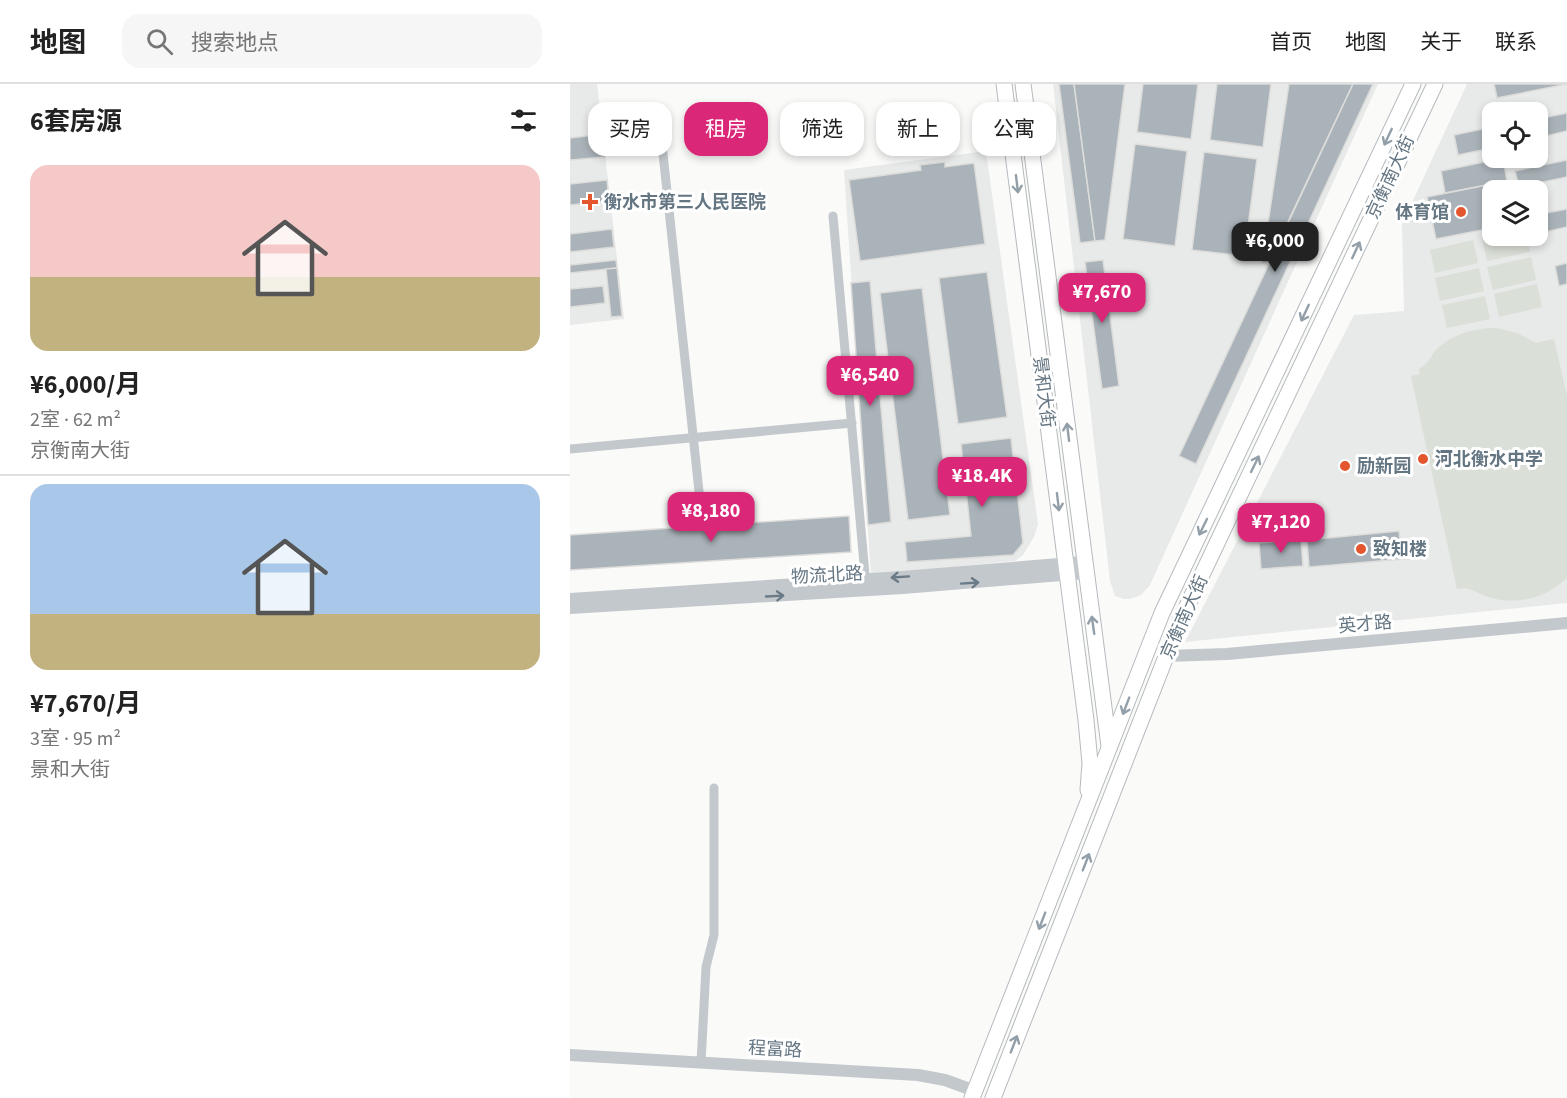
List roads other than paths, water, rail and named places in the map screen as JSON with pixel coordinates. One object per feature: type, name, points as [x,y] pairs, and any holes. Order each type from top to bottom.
[{"type":"main road","name":"景和大街","points":[[1004,84],[1090,763],[1086,808]]},
{"type":"main road","name":"景和大街","points":[[1023,84],[1115,787]]},
{"type":"main road","name":"京衡南大街","points":[[974,1095],[1162,613],[1413,84]]},
{"type":"main road","name":"京衡南大街","points":[[993,1098],[1180,621],[1435,84]]},
{"type":"street","points":[[663,156],[701,510]]},
{"type":"street","points":[[833,216],[865,575]]},
{"type":"street","points":[[570,449],[852,423]]},
{"type":"street","name":"物流北路","points":[[570,599],[902,577],[1085,568]]},
{"type":"street","name":"物流北路","points":[[570,608],[866,591],[1066,569]]},
{"type":"street","name":"英才路","points":[[1166,656],[1227,654],[1567,623]]},
{"type":"street","points":[[701,1063],[706,967],[714,935],[714,788]]},
{"type":"street","name":"程富路","points":[[570,1055],[918,1075],[945,1080],[974,1095]]},
{"type":"place","name":"衡水市第三人民医院","points":[[590,202]]},
{"type":"place","name":"体育馆","points":[[1461,212]]},
{"type":"place","name":"河北衡水中学","points":[[1423,459]]},
{"type":"place","name":"励新园","points":[[1345,466]]},
{"type":"place","name":"致知楼","points":[[1361,549]]}]
